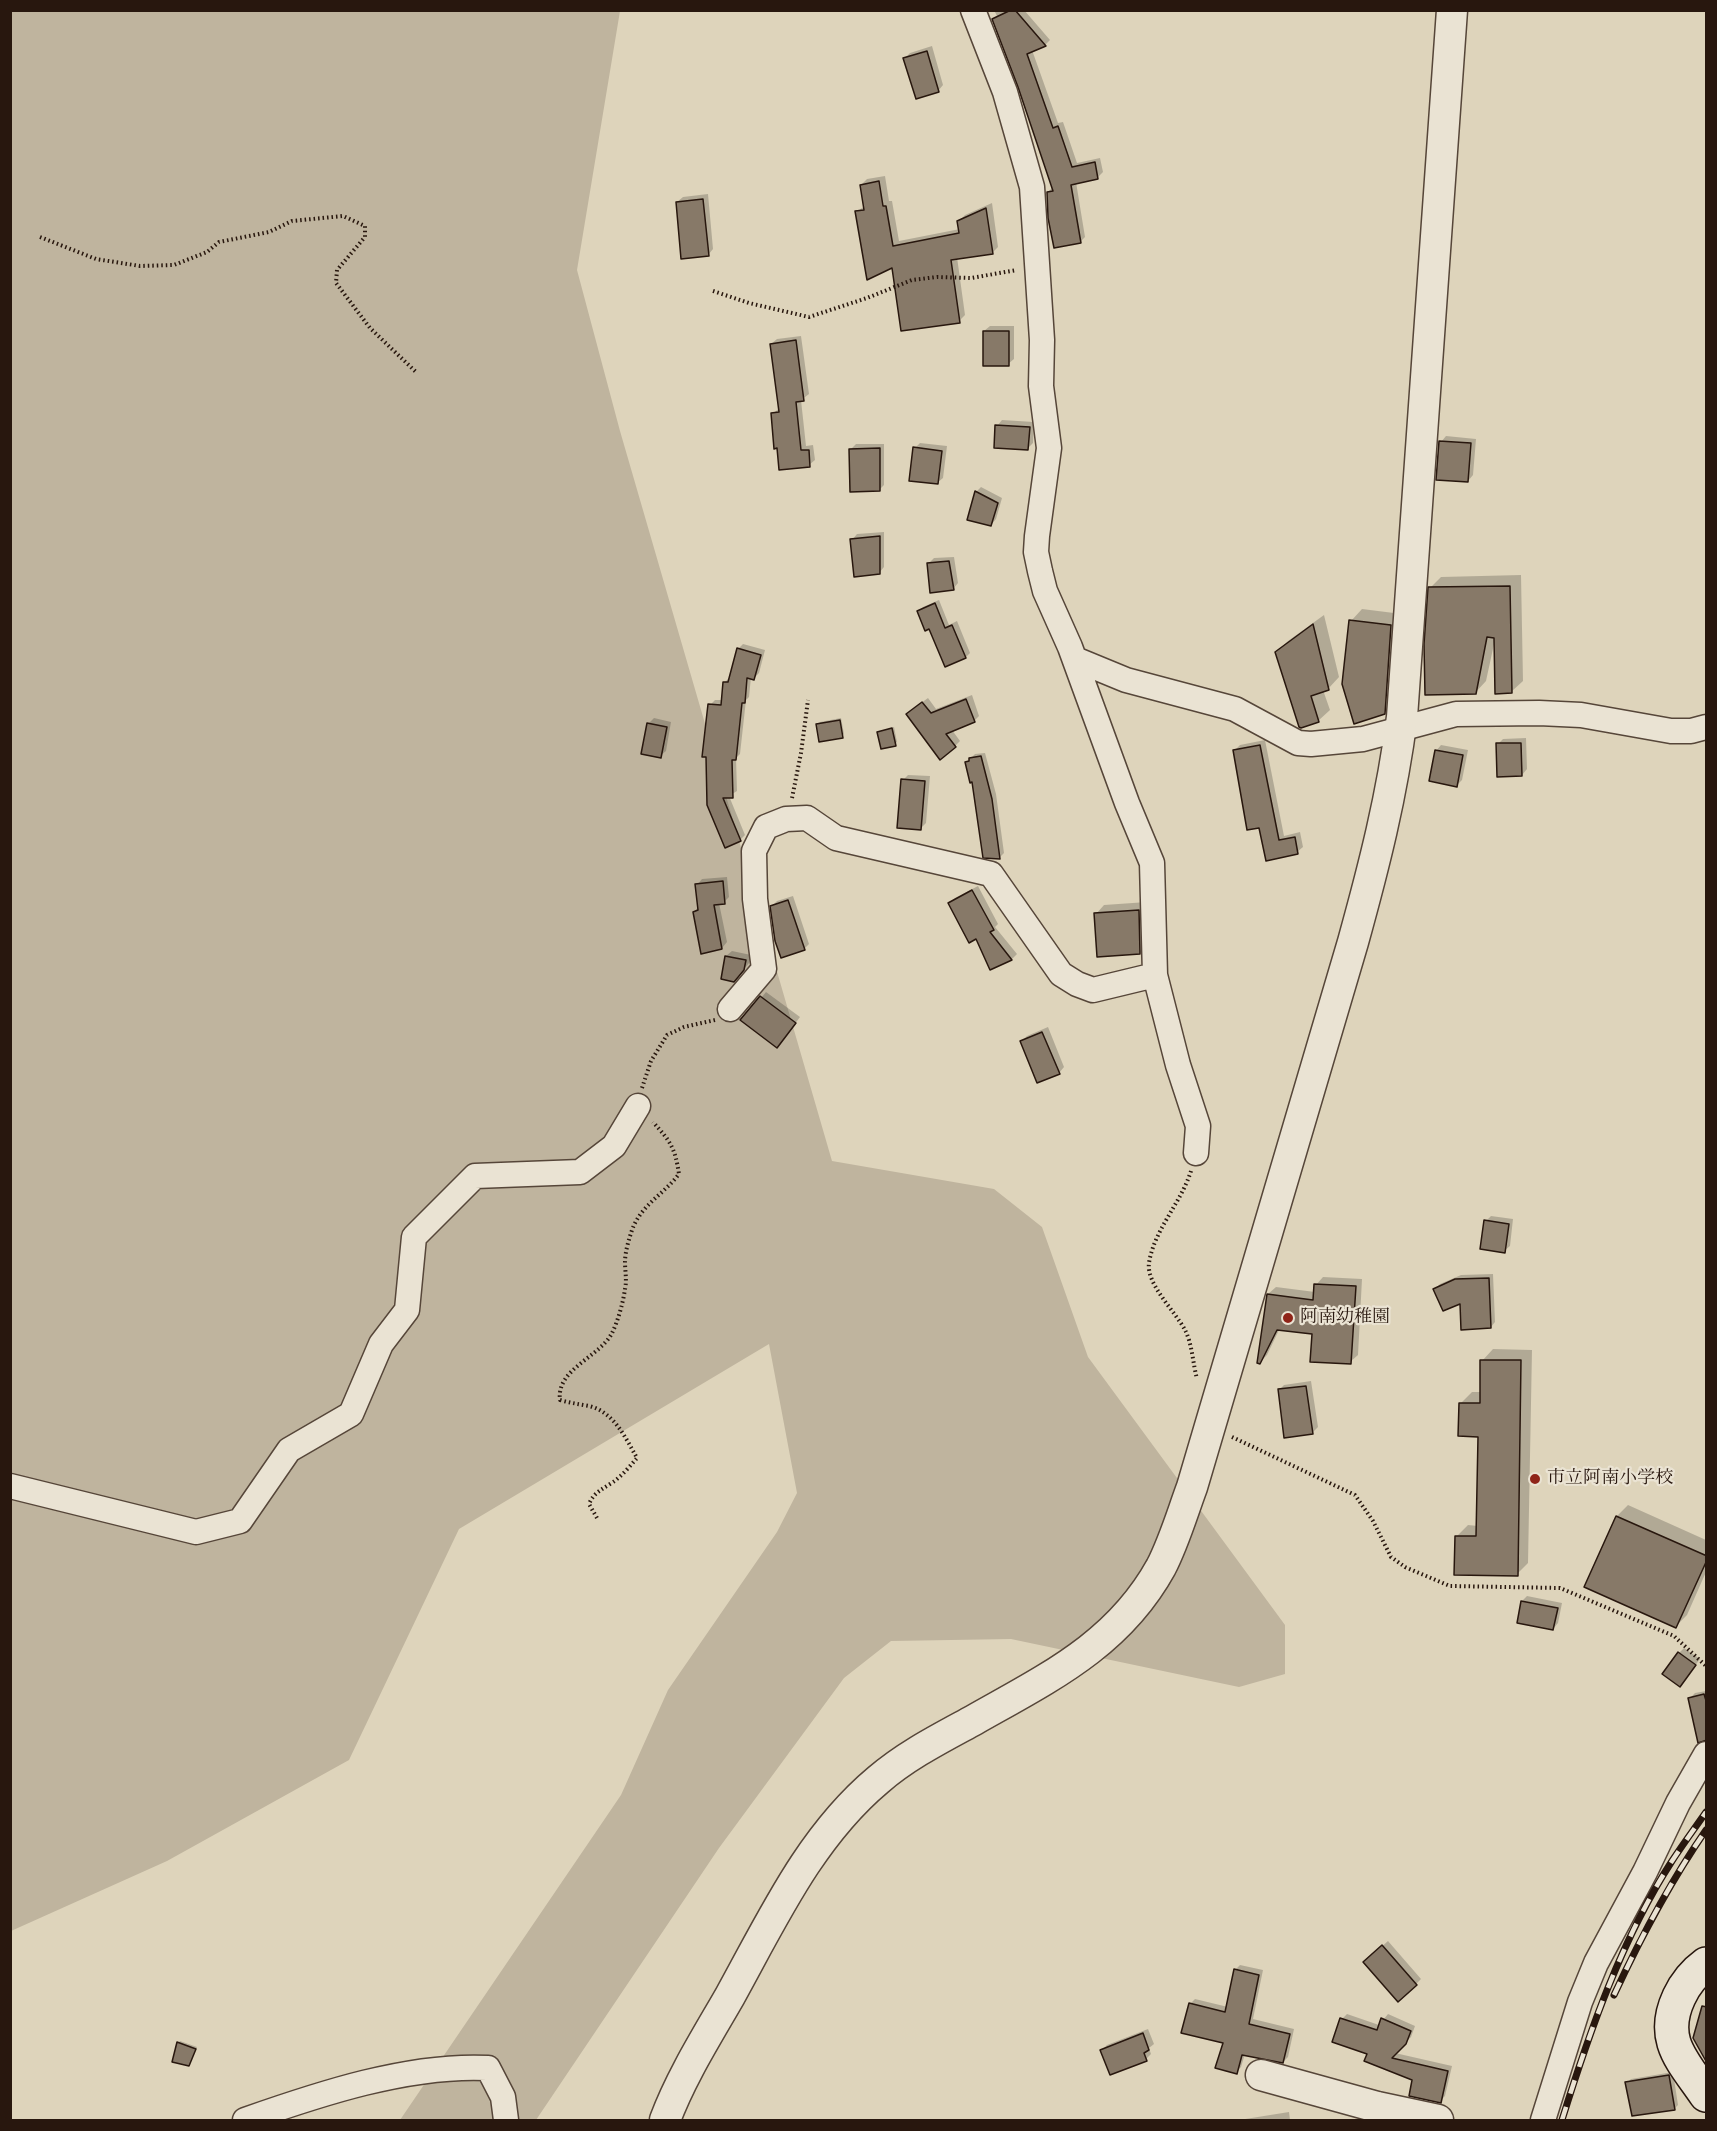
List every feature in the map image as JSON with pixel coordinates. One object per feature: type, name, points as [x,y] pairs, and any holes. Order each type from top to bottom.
[{"type":"main road","points":[[1707,1964],[1681,1992],[1672,2013],[1670,2025],[1671,2035],[1678,2051],[1707,2095]]},
{"type":"street","points":[[973,10],[1005,92],[1032,187],[1042,339],[1041,386],[1049,448],[1036,552],[1045,591],[1075,659],[1127,803],[1152,863],[1155,975],[1178,1065],[1198,1126],[1196,1153]]},
{"type":"street","points":[[665,2121],[690,2067],[746,1966],[814,1849],[835,1822],[859,1797],[902,1762],[1042,1681],[1094,1647],[1122,1620],[1160,1568],[1176,1533],[1192,1487],[1353,942],[1384,826],[1401,729],[1452,10]]},
{"type":"street","points":[[1075,659],[1126,680],[1245,714],[1298,743],[1363,739],[1456,714],[1581,715],[1671,731],[1707,728]]},
{"type":"street","points":[[730,1009],[764,969],[755,898],[754,851],[766,827],[788,819],[807,818],[836,838],[991,874],[1062,974],[1077,984],[1093,990],[1155,975]]},
{"type":"street","points":[[10,1486],[196,1532],[240,1521],[289,1450],[351,1414],[381,1344],[407,1310],[414,1237],[475,1176],[580,1172],[614,1146],[638,1106]]},
{"type":"street","points":[[1542,2121],[1580,2002],[1596,1963],[1640,1881],[1669,1820],[1707,1754]]},
{"type":"street","points":[[245,2121],[302,2100],[420,2071],[469,2067],[488,2068],[503,2097],[506,2121]]},
{"type":"street","points":[[1261,2075],[1438,2121]]},
{"type":"path","points":[[40,237],[96,259],[140,266],[174,265],[207,252],[219,242],[269,232],[292,220],[343,216],[365,226],[365,237],[337,270],[336,284],[370,328],[416,372]]},
{"type":"path","points":[[713,291],[749,303],[809,317],[912,280],[937,277],[970,278],[1038,267]]},
{"type":"path","points":[[788,819],[801,753],[808,700]]},
{"type":"path","points":[[597,1518],[589,1504],[592,1497],[614,1482],[637,1458],[619,1427],[609,1415],[591,1406],[561,1400],[559,1390],[565,1379],[578,1365],[611,1335],[626,1288],[625,1259],[632,1228],[653,1198],[670,1187],[679,1174],[669,1139],[638,1106],[643,1080],[651,1061],[667,1035],[684,1027],[711,1022],[730,1009]]},
{"type":"path","points":[[1196,1153],[1189,1176],[1152,1250],[1149,1276],[1184,1327],[1189,1338],[1199,1383]]},
{"type":"path","points":[[1227,1435],[1355,1495],[1373,1521],[1391,1557],[1405,1567],[1450,1586],[1560,1588],[1674,1636],[1707,1666]]},
{"type":"shaded area","points":[[10,11],[620,11],[577,270],[620,431],[832,1161],[994,1189],[1042,1227],[1088,1357],[1285,1625],[1285,1674],[1239,1687],[1011,1639],[891,1641],[844,1678],[719,1848],[536,2120],[400,2120],[621,1795],[668,1690],[777,1532],[797,1493],[769,1344],[459,1529],[349,1760],[167,1861],[11,1931]]},
{"type":"building","points":[[1015,10],[1046,46],[1027,54],[1053,128],[1058,126],[1072,167],[1095,162],[1098,179],[1071,185],[1081,243],[1054,248],[1048,218],[1047,192],[1053,191],[992,19]]},
{"type":"building","points":[[927,51],[939,92],[916,99],[903,58]]},
{"type":"building","points":[[879,181],[893,246],[959,233],[957,221],[986,208],[993,254],[951,260],[960,323],[901,331],[892,268],[867,280],[855,211],[864,210],[860,185]]},
{"type":"building","points":[[703,199],[709,256],[681,259],[676,202]]},
{"type":"building","points":[[983,331],[1009,331],[1009,366],[983,366]]},
{"type":"building","points":[[796,340],[804,401],[796,402],[801,450],[809,450],[810,467],[779,470],[777,448],[774,449],[771,413],[779,412],[770,344]]},
{"type":"building","points":[[995,425],[1030,427],[1028,450],[994,448]]},
{"type":"building","points":[[1439,441],[1471,443],[1468,482],[1436,480]]},
{"type":"building","points":[[913,447],[942,451],[938,484],[909,481]]},
{"type":"building","points":[[880,448],[880,491],[850,492],[849,449]]},
{"type":"building","points":[[975,491],[998,503],[991,526],[967,520]]},
{"type":"building","points":[[880,536],[880,574],[854,577],[850,539]]},
{"type":"building","points":[[949,561],[954,590],[930,593],[927,563]]},
{"type":"building","points":[[1510,586],[1512,693],[1495,694],[1494,638],[1487,637],[1476,694],[1425,695],[1424,644],[1428,587]]},
{"type":"building","points":[[935,603],[945,628],[952,625],[966,658],[945,667],[929,629],[925,631],[917,611]]},
{"type":"building","points":[[1349,620],[1391,625],[1385,714],[1354,724],[1342,684]]},
{"type":"building","points":[[1313,624],[1329,690],[1311,696],[1319,722],[1301,728],[1275,652]]},
{"type":"building","points":[[737,648],[761,655],[754,680],[747,678],[745,703],[742,703],[736,760],[732,760],[733,798],[723,798],[741,841],[725,848],[707,805],[706,757],[702,757],[708,704],[721,705],[723,682],[728,682]]},
{"type":"building","points":[[966,699],[975,722],[946,734],[956,747],[940,760],[906,714],[922,702],[931,713]]},
{"type":"building","points":[[840,720],[843,738],[819,742],[816,724]]},
{"type":"building","points":[[647,723],[667,727],[661,758],[641,754]]},
{"type":"building","points":[[892,728],[896,746],[881,749],[877,732]]},
{"type":"building","points":[[1496,743],[1521,743],[1522,776],[1497,777]]},
{"type":"building","points":[[1260,745],[1279,840],[1295,837],[1298,854],[1266,861],[1259,828],[1247,830],[1233,750]]},
{"type":"building","points":[[1435,750],[1463,755],[1457,787],[1429,781]]},
{"type":"building","points":[[981,756],[992,799],[1000,859],[983,858],[972,782],[970,783],[965,762],[969,761],[969,758]]},
{"type":"building","points":[[901,779],[925,781],[921,830],[897,828]]},
{"type":"building","points":[[723,881],[725,904],[714,905],[722,949],[701,954],[693,912],[698,910],[695,884]]},
{"type":"building","points":[[972,890],[994,930],[990,932],[1012,960],[990,970],[976,939],[969,943],[948,903]]},
{"type":"building","points":[[788,900],[805,950],[781,958],[775,941],[770,906]]},
{"type":"building","points":[[1139,910],[1140,954],[1097,957],[1094,913]]},
{"type":"building","points":[[725,956],[746,960],[744,970],[734,982],[721,979]]},
{"type":"building","points":[[760,996],[796,1023],[777,1048],[740,1020]]},
{"type":"building","points":[[1042,1032],[1060,1074],[1037,1083],[1020,1041]]},
{"type":"building","points":[[1484,1220],[1509,1224],[1505,1253],[1480,1249]]},
{"type":"building","points":[[1489,1278],[1491,1328],[1461,1330],[1460,1304],[1443,1311],[1433,1289],[1455,1279]]},
{"type":"building","points":[[1314,1284],[1356,1286],[1351,1364],[1310,1362],[1312,1334],[1277,1330],[1260,1364],[1257,1363],[1267,1294],[1313,1300]]},
{"type":"building","points":[[1480,1360],[1521,1360],[1518,1576],[1454,1575],[1455,1536],[1476,1536],[1478,1437],[1458,1436],[1459,1403],[1480,1403]]},
{"type":"building","points":[[1306,1386],[1313,1434],[1284,1438],[1278,1389]]},
{"type":"building","points":[[1616,1516],[1707,1556],[1676,1628],[1584,1587]]},
{"type":"building","points":[[1521,1601],[1558,1608],[1553,1630],[1517,1623]]},
{"type":"building","points":[[1678,1652],[1696,1665],[1680,1687],[1662,1674]]},
{"type":"building","points":[[1704,1694],[1707,1704],[1707,1740],[1698,1743],[1688,1698]]},
{"type":"building","points":[[1382,1945],[1417,1985],[1398,2002],[1363,1962]]},
{"type":"building","points":[[1234,1969],[1259,1975],[1249,2024],[1290,2034],[1283,2063],[1242,2055],[1237,2074],[1215,2068],[1223,2043],[1181,2033],[1189,2003],[1225,2012]]},
{"type":"building","points":[[1702,2006],[1707,2007],[1707,2063],[1693,2038]]},
{"type":"building","points":[[1340,2018],[1377,2030],[1381,2018],[1411,2031],[1406,2044],[1392,2058],[1448,2071],[1441,2103],[1409,2096],[1412,2080],[1364,2061],[1367,2054],[1332,2042]]},
{"type":"building","points":[[1143,2033],[1149,2050],[1144,2053],[1147,2061],[1110,2075],[1100,2050]]},
{"type":"building","points":[[177,2042],[196,2049],[189,2066],[172,2062]]},
{"type":"building","points":[[1669,2075],[1675,2110],[1632,2116],[1625,2082]]},
{"type":"railway","points":[[1562,2120],[1595,2020],[1622,1954],[1654,1891],[1706,1812]]},
{"type":"railway","points":[[1614,1995],[1657,1910],[1706,1830]]},
{"type":"place","name":"阿南幼稚園","points":[[1288,1318]]},
{"type":"place","name":"市立阿南小学校","points":[[1535,1479]]}]
